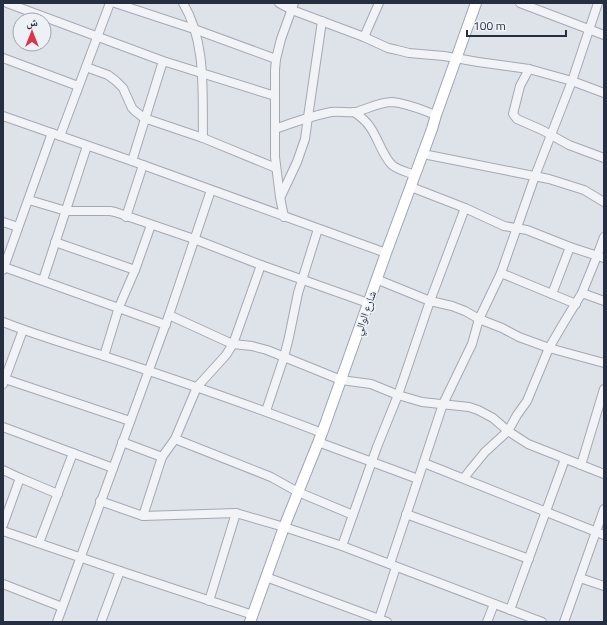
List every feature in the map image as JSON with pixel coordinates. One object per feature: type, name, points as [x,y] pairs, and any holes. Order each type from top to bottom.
[{"type":"main road","name":"شارع الوالي","points":[[251,618],[284,527],[341,380],[476,3]]},
{"type":"street","points":[[7,3],[163,60],[275,96]]},
{"type":"street","points":[[60,136],[110,3]]},
{"type":"street","points":[[115,3],[194,29],[276,60]]},
{"type":"street","points":[[183,3],[189,14],[200,52],[202,73],[203,138]]},
{"type":"street","points":[[279,3],[293,6],[322,21],[388,48],[409,53],[529,68],[604,93]]},
{"type":"street","points":[[364,37],[379,3]]},
{"type":"street","points":[[520,3],[604,35]]},
{"type":"street","points":[[378,620],[406,514],[443,404],[472,344],[479,319],[501,273],[535,176],[572,82],[598,3]]},
{"type":"street","points":[[284,217],[276,168],[276,60],[281,38],[293,6]]},
{"type":"street","points":[[280,197],[297,162],[305,139],[322,21]]},
{"type":"street","points":[[3,58],[78,86]]},
{"type":"street","points":[[132,161],[163,60]]},
{"type":"street","points":[[86,67],[108,75],[116,81],[122,88],[135,111],[144,118],[203,138],[276,168]]},
{"type":"street","points":[[529,68],[520,86],[513,114],[517,119],[573,146],[604,158]]},
{"type":"street","points":[[354,112],[390,102],[411,106],[436,115]]},
{"type":"street","points":[[275,129],[308,118],[333,112],[354,112],[361,116],[370,127],[387,158],[392,164],[397,168],[415,175]]},
{"type":"street","points":[[3,116],[386,253]]},
{"type":"street","points":[[52,133],[4,268],[43,280],[166,325]]},
{"type":"street","points":[[43,280],[87,146]]},
{"type":"street","points":[[423,154],[549,179],[584,190],[604,202]]},
{"type":"street","points":[[126,217],[143,165]]},
{"type":"street","points":[[411,187],[465,208],[504,226],[531,231],[601,257]]},
{"type":"street","points":[[57,622],[100,501],[166,325],[211,190]]},
{"type":"street","points":[[29,200],[66,211],[110,211],[194,239],[368,304]]},
{"type":"street","points":[[342,546],[371,462],[398,395],[430,300],[465,208]]},
{"type":"street","points":[[3,222],[18,228]]},
{"type":"street","points":[[104,356],[119,307],[135,270],[151,225]]},
{"type":"street","points":[[266,411],[284,357],[301,280],[318,229]]},
{"type":"street","points":[[464,478],[482,456],[508,431],[527,401],[549,348],[576,304],[601,257],[604,237]]},
{"type":"street","points":[[55,242],[135,270]]},
{"type":"street","points":[[552,294],[570,246]]},
{"type":"street","points":[[143,516],[162,457],[175,439],[197,387],[226,355],[233,344],[261,265]]},
{"type":"street","points":[[501,273],[576,304]]},
{"type":"street","points":[[376,279],[430,300],[461,309],[519,337],[549,348],[604,363]]},
{"type":"street","points":[[582,293],[604,301]]},
{"type":"street","points":[[169,315],[222,340],[233,344],[267,350],[341,380],[371,384],[398,395],[422,402],[469,407],[478,410],[493,418],[508,431],[528,444],[604,474]]},
{"type":"street","points":[[3,322],[266,411],[371,462],[418,479]]},
{"type":"street","points":[[23,330],[4,381],[130,421]]},
{"type":"street","points":[[581,465],[603,399],[604,389]]},
{"type":"street","points":[[4,430],[113,468]]},
{"type":"street","points":[[175,439],[271,477],[298,492],[353,515]]},
{"type":"street","points":[[122,442],[162,457]]},
{"type":"street","points":[[39,543],[73,453]]},
{"type":"street","points":[[510,610],[565,459]]},
{"type":"street","points":[[424,463],[600,534]]},
{"type":"street","points":[[3,470],[58,494]]},
{"type":"street","points":[[3,525],[20,478]]},
{"type":"street","points":[[100,501],[143,516],[236,513],[342,546],[542,622]]},
{"type":"street","points":[[564,622],[580,578],[600,534],[604,509]]},
{"type":"street","points":[[209,601],[236,513]]},
{"type":"street","points":[[406,514],[529,559]]},
{"type":"street","points":[[3,531],[209,601],[251,618]]},
{"type":"street","points":[[102,622],[120,571]]},
{"type":"street","points":[[266,577],[378,620],[387,622]]},
{"type":"street","points":[[580,578],[604,586]]},
{"type":"street","points":[[3,584],[62,606]]},
{"type":"street","points":[[487,622],[494,604]]}]
